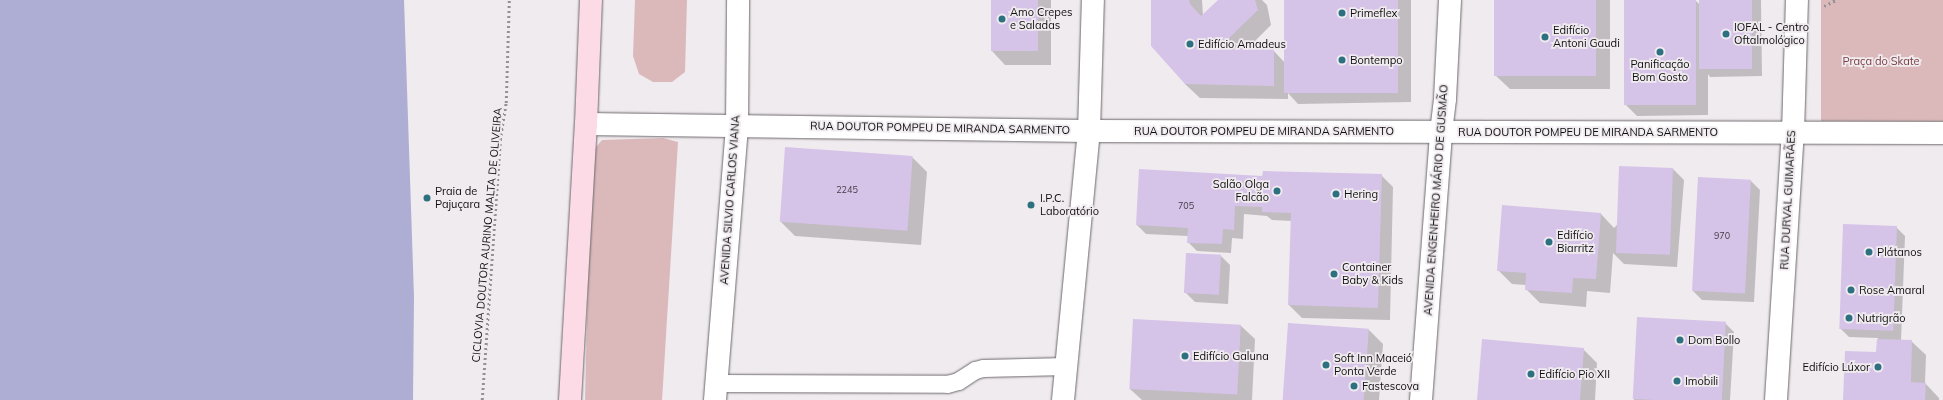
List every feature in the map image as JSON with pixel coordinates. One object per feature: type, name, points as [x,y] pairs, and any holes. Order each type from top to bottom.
[{"type":"main road","points":[[570,400],[586,124],[590,0]]},
{"type":"street","name":"AVENIDA SILVIO CARLOS VIANA","points":[[716,392],[737,125],[738,0]]},
{"type":"street","points":[[1063,400],[1089,131],[1093,0]]},
{"type":"street","name":"AVENIDA ENGENHEIRO MÁRIO DE GUSMÃO","points":[[1421,400],[1441,132],[1445,99],[1450,0]]},
{"type":"street","name":"RUA DURVAL GUIMARÃES","points":[[1776,400],[1793,133],[1797,0]]},
{"type":"street","name":"RUA DOUTOR POMPEU DE MIRANDA SARMENTO","points":[[586,124],[1089,131],[1943,133]]},
{"type":"lane","points":[[716,392],[947,384],[958,381],[975,370],[983,368],[1066,366]]},
{"type":"path","name":"CICLOVIA DOUTOR AURINO MALTA DE OLIVEIRA","points":[[482,400],[500,140],[506,103],[509,0]]},
{"type":"green space","points":[[635,0],[687,0],[685,72],[672,82],[653,82],[639,74],[633,56]]},
{"type":"green space","name":"Praça do Skate","points":[[1821,0],[1943,0],[1943,121],[1821,121]]},
{"type":"green space","points":[[663,138],[678,142],[662,400],[585,400],[591,153],[602,140]]},
{"type":"water","points":[[0,0],[404,0],[414,297],[413,400],[0,400]]},
{"type":"building","points":[[991,0],[1038,0],[1038,51],[991,51]]},
{"type":"building","name":"Edifício Amadeus","points":[[1151,0],[1189,0],[1190,4],[1201,16],[1218,0],[1255,0],[1258,10],[1226,41],[1232,47],[1274,49],[1274,86],[1185,84],[1151,46]]},
{"type":"building","name":"Bontempo","points":[[1284,0],[1398,0],[1398,93],[1284,93]]},
{"type":"building","name":"Edifício Antoni Gaudi","points":[[1494,0],[1596,0],[1596,76],[1494,76]]},
{"type":"building","name":"Panificação Bom Gosto","points":[[1624,0],[1696,0],[1696,105],[1624,105]]},
{"type":"building","name":"IOFAL - Centro Oftalmológico","points":[[1699,0],[1752,0],[1752,69],[1699,69]]},
{"type":"building","points":[[785,147],[913,156],[907,231],[780,222]]},
{"type":"building","points":[[1619,166],[1673,168],[1670,255],[1616,253]]},
{"type":"building","points":[[1139,169],[1262,176],[1263,171],[1382,174],[1378,308],[1288,305],[1291,213],[1262,212],[1262,207],[1235,206],[1234,230],[1223,229],[1222,244],[1187,243],[1188,228],[1136,225]]},
{"type":"building","points":[[1698,177],[1751,180],[1745,294],[1692,291]]},
{"type":"building","name":"Edifício Biarritz","points":[[1502,205],[1601,213],[1596,279],[1573,278],[1572,293],[1525,290],[1526,273],[1497,271]]},
{"type":"building","points":[[1843,224],[1897,226],[1893,331],[1839,329]]},
{"type":"building","points":[[1186,253],[1221,255],[1219,295],[1184,293]]},
{"type":"building","points":[[1637,317],[1726,322],[1722,400],[1633,399]]},
{"type":"building","name":"Edifício Galuna","points":[[1133,319],[1241,325],[1237,395],[1129,389]]},
{"type":"building","name":"Soft Inn Maceió Ponta Verde","points":[[1288,323],[1369,329],[1364,400],[1283,400]]},
{"type":"building","name":"Edifício Pio XII","points":[[1482,339],[1584,348],[1580,400],[1477,400]]},
{"type":"building","name":"Edifício Lúxor","points":[[1877,339],[1912,340],[1911,382],[1926,383],[1925,400],[1843,400],[1845,351],[1876,352]]},
{"type":"place","name":"Primeflex","points":[[1342,13]]},
{"type":"place","name":"Amo Crepes e Saladas","points":[[1002,19]]},
{"type":"place","name":"IOFAL - Centro Oftalmológico","points":[[1726,34]]},
{"type":"place","name":"Edifício Antoni Gaudi","points":[[1545,37]]},
{"type":"place","name":"Edifício Amadeus","points":[[1190,44]]},
{"type":"place","name":"Panificação Bom Gosto","points":[[1660,52]]},
{"type":"place","name":"Bontempo","points":[[1342,60]]},
{"type":"place","name":"Salão Olga Falcão","points":[[1277,191]]},
{"type":"place","name":"Hering","points":[[1336,194]]},
{"type":"place","name":"Praia de Pajuçara","points":[[427,198]]},
{"type":"place","name":"I.P.C. Laboratório","points":[[1031,205]]},
{"type":"place","name":"Edifício Biarritz","points":[[1549,242]]},
{"type":"place","name":"Plátanos","points":[[1869,252]]},
{"type":"place","name":"Container Baby & Kids","points":[[1334,274]]},
{"type":"place","name":"Rose Amaral","points":[[1851,290]]},
{"type":"place","name":"Nutrigrão","points":[[1849,318]]},
{"type":"place","name":"Dom Bollo","points":[[1680,340]]},
{"type":"place","name":"Edifício Galuna","points":[[1185,356]]},
{"type":"place","name":"Soft Inn Maceió Ponta Verde","points":[[1326,365]]},
{"type":"place","name":"Edifício Lúxor","points":[[1878,367]]},
{"type":"place","name":"Edifício Pio XII","points":[[1531,374]]},
{"type":"place","name":"Imobili","points":[[1677,381]]},
{"type":"place","name":"Fastescova","points":[[1354,386]]}]
